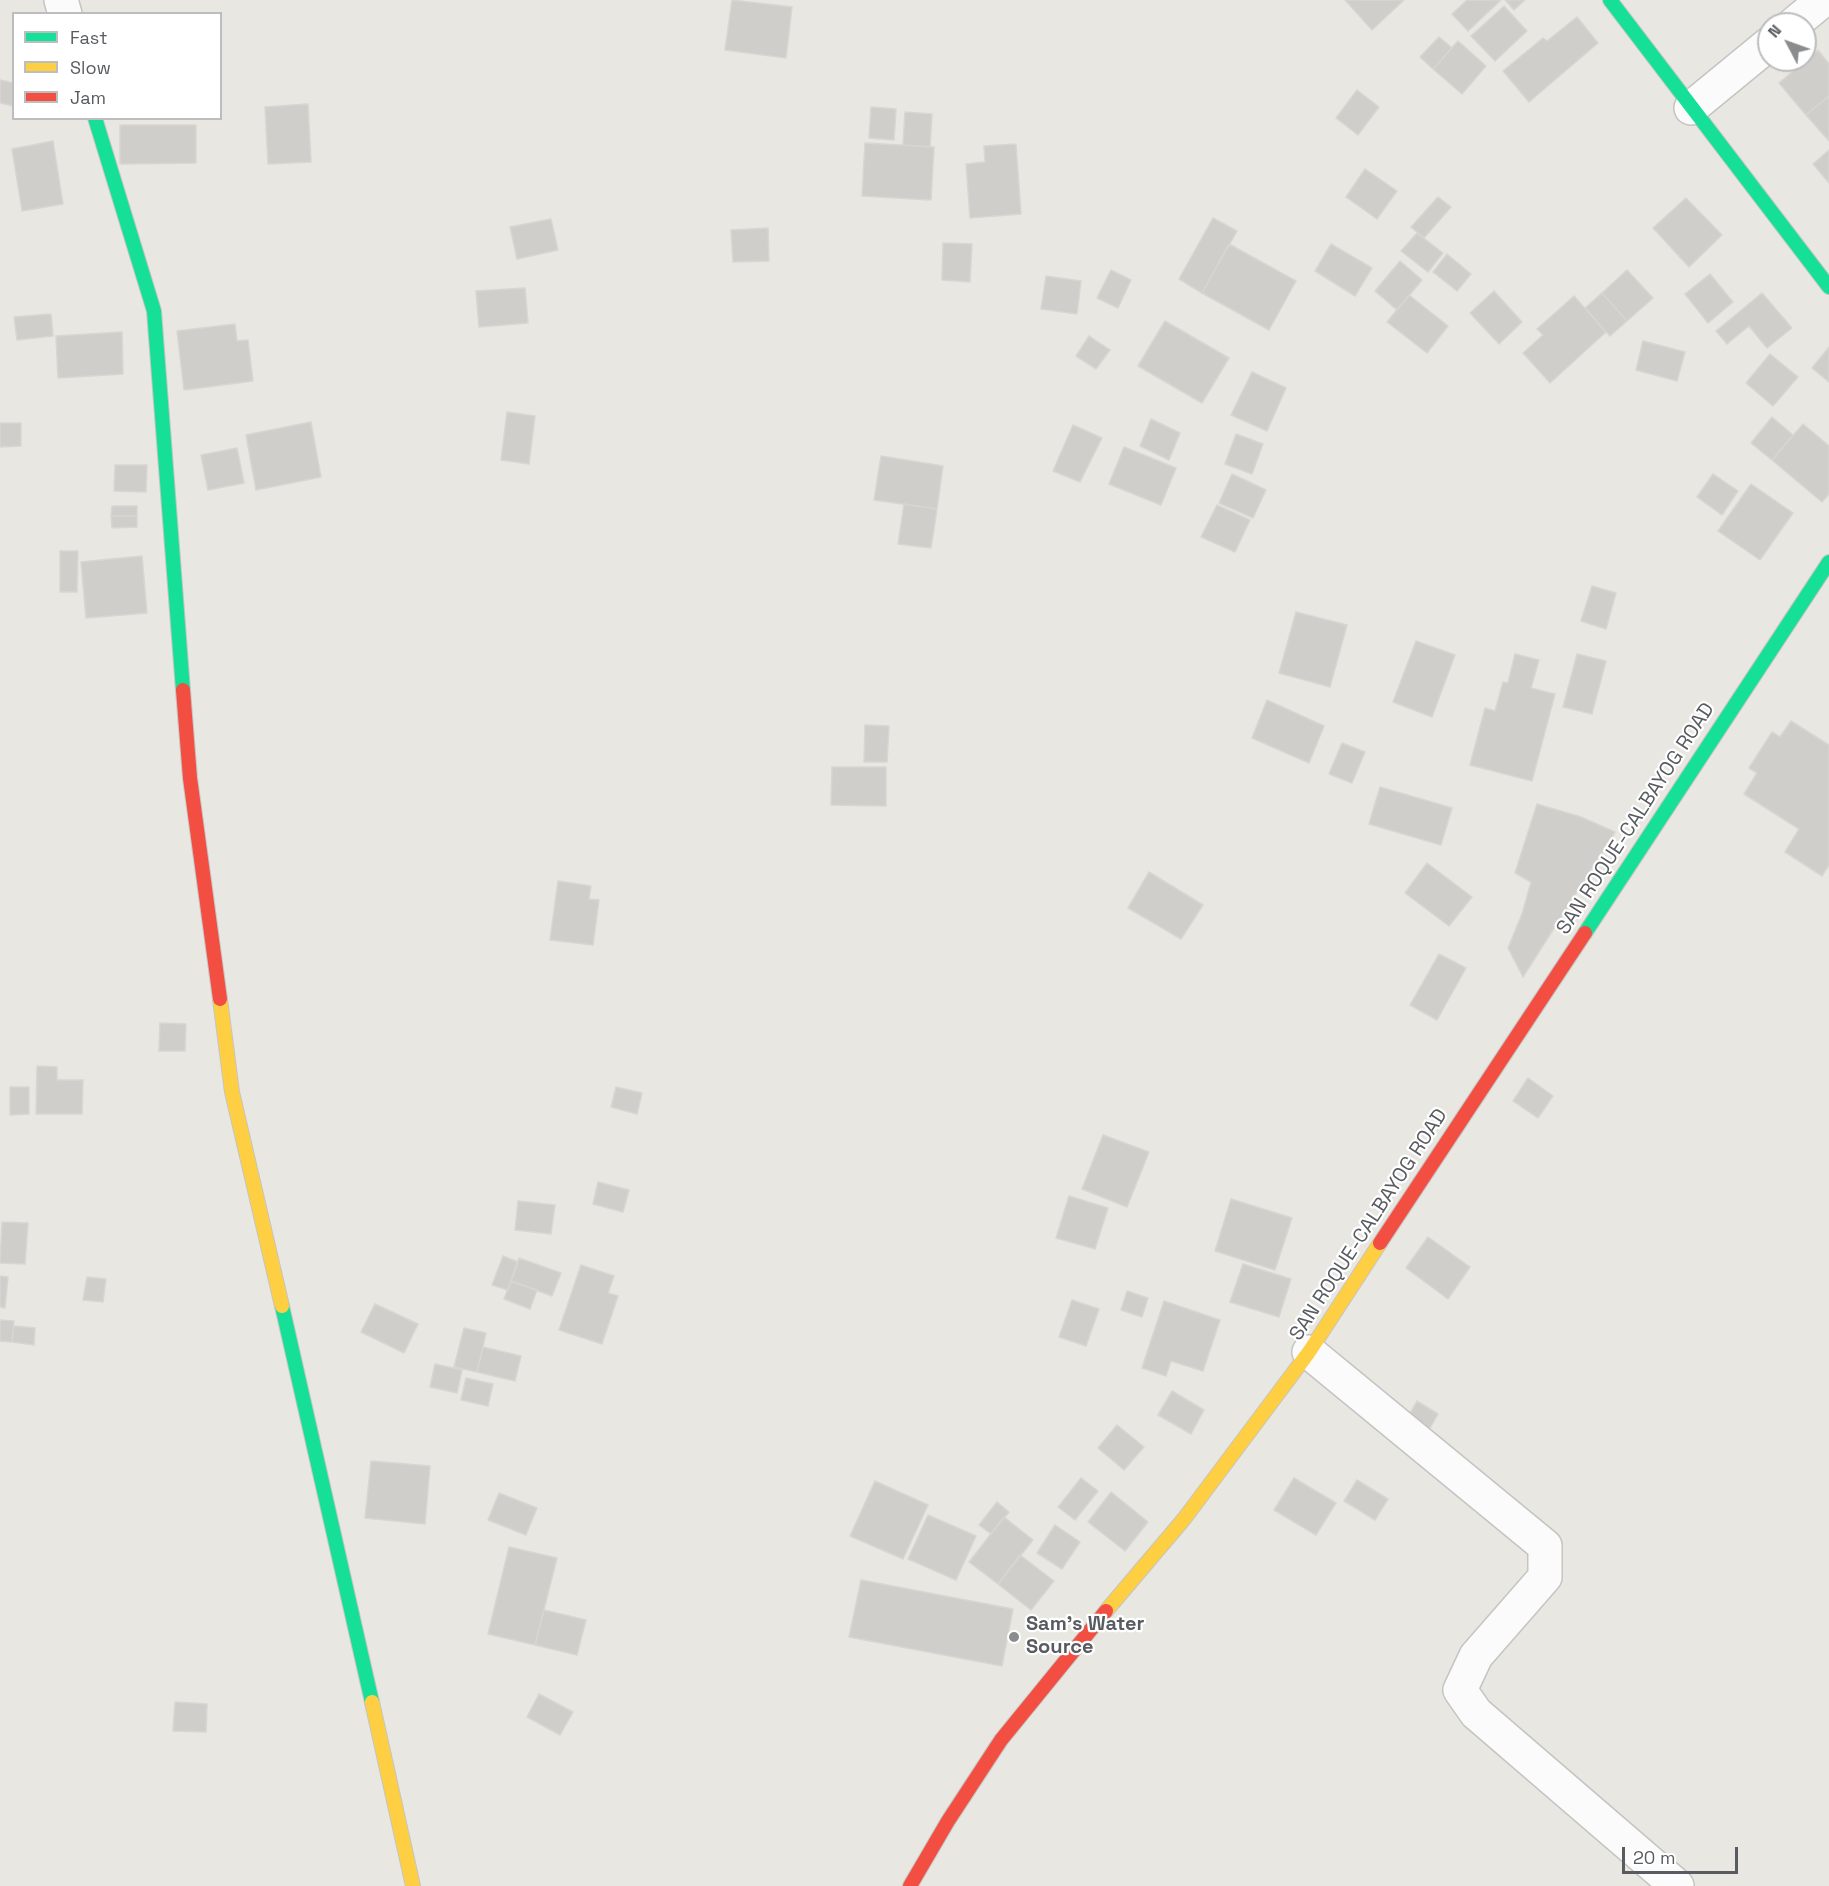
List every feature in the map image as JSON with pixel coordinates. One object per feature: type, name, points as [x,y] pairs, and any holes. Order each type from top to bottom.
[{"type":"street","points":[[1610,0],[1829,287]]},
{"type":"street","points":[[1808,12],[1823,0]]},
{"type":"street","points":[[1691,108],[1757,54]]},
{"type":"street","points":[[96,120],[154,311],[190,778],[232,1092],[340,1555],[413,1886]]},
{"type":"street","name":"SAN ROQUE-CALBAYOG ROAD","points":[[910,1886],[948,1821],[1001,1740],[1064,1661],[1184,1519],[1309,1352],[1829,562]]},
{"type":"street","points":[[1309,1352],[1545,1546],[1545,1577],[1476,1656],[1460,1690],[1476,1713],[1677,1886]]},
{"type":"building","points":[[732,0],[792,7],[786,58],[725,50]]},
{"type":"building","points":[[1345,0],[1404,0],[1372,30]]},
{"type":"building","points":[[1467,0],[1501,0],[1468,31],[1452,14]]},
{"type":"building","points":[[1505,0],[1525,0],[1514,10]]},
{"type":"building","points":[[1504,6],[1527,31],[1495,61],[1471,36]]},
{"type":"building","points":[[1577,17],[1598,43],[1529,102],[1503,71],[1543,38],[1547,41]]},
{"type":"building","points":[[1439,37],[1452,48],[1433,69],[1420,57]]},
{"type":"building","points":[[1458,41],[1486,66],[1462,94],[1433,69]]},
{"type":"building","points":[[1817,51],[1829,64],[1829,96],[1806,115],[1779,83],[1792,72],[1817,72]]},
{"type":"building","points":[[0,80],[12,83],[12,106],[0,103]]},
{"type":"building","points":[[1357,90],[1379,107],[1358,135],[1336,118]]},
{"type":"building","points":[[1829,96],[1829,141],[1806,115]]},
{"type":"building","points":[[308,104],[311,162],[268,164],[265,107]]},
{"type":"building","points":[[871,107],[896,109],[894,140],[869,138]]},
{"type":"building","points":[[905,112],[932,114],[930,147],[903,145]]},
{"type":"building","points":[[120,125],[196,125],[196,163],[120,164]]},
{"type":"building","points":[[53,141],[63,204],[22,211],[12,149]]},
{"type":"building","points":[[865,143],[934,147],[931,200],[862,196]]},
{"type":"building","points":[[1016,144],[1021,214],[970,218],[966,164],[985,162],[984,146]]},
{"type":"building","points":[[1829,150],[1829,183],[1813,164]]},
{"type":"building","points":[[1365,169],[1397,191],[1377,219],[1346,197]]},
{"type":"building","points":[[1438,197],[1451,207],[1424,238],[1411,227]]},
{"type":"building","points":[[1686,198],[1722,235],[1689,267],[1653,228]]},
{"type":"building","points":[[1213,218],[1237,231],[1202,293],[1179,279]]},
{"type":"building","points":[[551,219],[558,250],[517,259],[510,227]]},
{"type":"building","points":[[768,228],[769,261],[733,262],[731,230]]},
{"type":"building","points":[[1417,233],[1443,253],[1428,272],[1401,251]]},
{"type":"building","points":[[943,243],[972,244],[970,282],[942,280]]},
{"type":"building","points":[[1229,244],[1296,281],[1269,330],[1202,293]]},
{"type":"building","points":[[1331,244],[1372,268],[1355,296],[1315,271]]},
{"type":"building","points":[[1447,254],[1471,274],[1457,291],[1433,272]]},
{"type":"building","points":[[1400,261],[1422,280],[1397,310],[1375,291]]},
{"type":"building","points":[[1111,270],[1131,280],[1118,308],[1097,298]]},
{"type":"building","points":[[1627,270],[1653,298],[1627,321],[1602,293]]},
{"type":"building","points":[[1710,274],[1733,302],[1708,323],[1685,294]]},
{"type":"building","points":[[1046,276],[1081,281],[1077,314],[1041,309]]},
{"type":"building","points":[[525,288],[528,323],[479,327],[476,291]]},
{"type":"building","points":[[1494,291],[1522,322],[1499,344],[1470,313]]},
{"type":"building","points":[[1602,293],[1627,321],[1610,336],[1585,308]]},
{"type":"building","points":[[1762,293],[1792,328],[1767,348],[1749,326],[1727,344],[1716,331]]},
{"type":"building","points":[[1409,295],[1448,326],[1427,353],[1387,322]]},
{"type":"building","points":[[1574,296],[1606,332],[1550,383],[1523,353],[1543,335],[1537,329]]},
{"type":"building","points":[[51,314],[53,336],[17,340],[14,317]]},
{"type":"building","points":[[1165,321],[1229,358],[1202,403],[1138,366]]},
{"type":"building","points":[[235,324],[237,341],[248,340],[253,381],[184,390],[177,331]]},
{"type":"building","points":[[122,332],[123,374],[58,378],[56,336]]},
{"type":"building","points":[[1089,336],[1110,350],[1096,369],[1076,356]]},
{"type":"building","points":[[1643,341],[1685,352],[1677,381],[1636,370]]},
{"type":"building","points":[[1829,347],[1829,382],[1812,368]]},
{"type":"building","points":[[1770,354],[1798,377],[1773,406],[1746,383]]},
{"type":"building","points":[[1252,372],[1286,388],[1267,431],[1231,415]]},
{"type":"building","points":[[507,412],[535,416],[529,464],[501,460]]},
{"type":"building","points":[[1772,417],[1793,435],[1772,460],[1751,443]]},
{"type":"building","points":[[1151,419],[1180,433],[1169,460],[1140,446]]},
{"type":"building","points":[[311,422],[321,477],[256,490],[246,435]]},
{"type":"building","points":[[0,423],[21,423],[21,446],[0,447]]},
{"type":"building","points":[[1803,424],[1829,446],[1829,494],[1822,502],[1772,460]]},
{"type":"building","points":[[1073,425],[1102,438],[1080,482],[1053,471]]},
{"type":"building","points":[[1236,434],[1263,444],[1252,474],[1225,464]]},
{"type":"building","points":[[1124,447],[1176,468],[1161,505],[1109,484]]},
{"type":"building","points":[[237,448],[244,483],[208,490],[201,455]]},
{"type":"building","points":[[881,456],[943,466],[937,509],[874,500]]},
{"type":"building","points":[[115,465],[147,465],[146,492],[114,491]]},
{"type":"building","points":[[1232,474],[1266,490],[1253,518],[1219,503]]},
{"type":"building","points":[[1713,474],[1738,491],[1722,515],[1697,497]]},
{"type":"building","points":[[1751,484],[1793,513],[1760,560],[1718,531]]},
{"type":"building","points":[[904,504],[937,509],[931,548],[898,544]]},
{"type":"building","points":[[1217,505],[1250,520],[1235,552],[1201,537]]},
{"type":"building","points":[[112,506],[137,506],[137,516],[111,516]]},
{"type":"building","points":[[111,516],[137,516],[137,527],[112,528]]},
{"type":"building","points":[[60,551],[78,551],[77,592],[60,592]]},
{"type":"building","points":[[142,556],[147,613],[86,618],[81,562]]},
{"type":"building","points":[[1592,586],[1616,593],[1606,629],[1581,621]]},
{"type":"building","points":[[1296,612],[1347,625],[1330,687],[1279,673]]},
{"type":"building","points":[[1416,641],[1455,655],[1432,717],[1393,702]]},
{"type":"building","points":[[1515,654],[1539,660],[1531,688],[1555,694],[1532,781],[1470,765],[1485,708],[1495,711],[1503,682],[1508,683]]},
{"type":"building","points":[[1577,654],[1606,661],[1592,714],[1563,707]]},
{"type":"building","points":[[1267,700],[1324,726],[1309,763],[1252,738]]},
{"type":"building","points":[[1791,721],[1829,745],[1829,865],[1822,876],[1785,852],[1799,829],[1744,794],[1757,773],[1749,768],[1772,732],[1780,737]]},
{"type":"building","points":[[865,725],[889,726],[887,762],[864,762]]},
{"type":"building","points":[[1342,743],[1365,752],[1352,783],[1329,774]]},
{"type":"building","points":[[832,767],[886,767],[886,806],[831,805]]},
{"type":"building","points":[[1380,787],[1452,808],[1441,845],[1369,824]]},
{"type":"building","points":[[1537,804],[1581,817],[1615,832],[1523,977],[1508,948],[1522,914],[1531,882],[1515,873]]},
{"type":"building","points":[[1427,863],[1472,897],[1449,926],[1405,893]]},
{"type":"building","points":[[1149,872],[1203,905],[1181,939],[1128,908]]},
{"type":"building","points":[[558,881],[591,886],[589,899],[599,900],[593,945],[550,940]]},
{"type":"building","points":[[1439,954],[1466,968],[1437,1020],[1410,1005]]},
{"type":"building","points":[[160,1023],[186,1024],[185,1051],[159,1051]]},
{"type":"building","points":[[37,1066],[57,1067],[57,1080],[83,1080],[82,1114],[36,1114]]},
{"type":"building","points":[[1528,1078],[1553,1096],[1538,1118],[1513,1101]]},
{"type":"building","points":[[10,1087],[29,1087],[29,1114],[10,1115]]},
{"type":"building","points":[[616,1087],[642,1093],[637,1114],[611,1107]]},
{"type":"building","points":[[1103,1135],[1149,1152],[1127,1207],[1082,1189]]},
{"type":"building","points":[[598,1182],[629,1190],[623,1212],[593,1204]]},
{"type":"building","points":[[1069,1196],[1108,1208],[1095,1249],[1056,1238]]},
{"type":"building","points":[[1231,1199],[1292,1218],[1275,1270],[1215,1251]]},
{"type":"building","points":[[518,1201],[555,1205],[551,1234],[515,1230]]},
{"type":"building","points":[[2,1222],[28,1223],[25,1264],[0,1263]]},
{"type":"building","points":[[1428,1237],[1470,1267],[1448,1299],[1406,1268]]},
{"type":"building","points":[[503,1256],[518,1262],[508,1290],[492,1285]]},
{"type":"building","points":[[519,1258],[561,1273],[552,1296],[511,1281]]},
{"type":"building","points":[[1243,1264],[1291,1279],[1279,1317],[1230,1302]]},
{"type":"building","points":[[581,1265],[614,1276],[608,1293],[618,1296],[602,1344],[559,1330]]},
{"type":"building","points":[[0,1276],[8,1277],[5,1308],[0,1307]]},
{"type":"building","points":[[87,1277],[106,1279],[103,1302],[83,1300]]},
{"type":"building","points":[[511,1281],[537,1290],[530,1309],[504,1299]]},
{"type":"building","points":[[1127,1291],[1148,1298],[1142,1317],[1121,1310]]},
{"type":"building","points":[[1072,1300],[1099,1309],[1086,1346],[1059,1337]]},
{"type":"building","points":[[1164,1301],[1220,1320],[1203,1371],[1171,1361],[1166,1376],[1142,1368]]},
{"type":"building","points":[[375,1304],[418,1324],[404,1353],[361,1332]]},
{"type":"building","points":[[0,1320],[14,1321],[12,1342],[0,1341]]},
{"type":"building","points":[[14,1326],[35,1328],[34,1345],[12,1342]]},
{"type":"building","points":[[464,1328],[486,1333],[477,1372],[454,1367]]},
{"type":"building","points":[[483,1347],[521,1356],[515,1381],[477,1372]]},
{"type":"building","points":[[435,1364],[462,1370],[457,1393],[430,1387]]},
{"type":"building","points":[[466,1378],[493,1384],[488,1406],[461,1400]]},
{"type":"building","points":[[1172,1391],[1204,1410],[1191,1434],[1158,1415]]},
{"type":"building","points":[[1417,1401],[1438,1414],[1426,1435],[1405,1422]]},
{"type":"building","points":[[1117,1425],[1144,1447],[1124,1470],[1098,1448]]},
{"type":"building","points":[[371,1461],[430,1466],[425,1524],[365,1518]]},
{"type":"building","points":[[1081,1478],[1098,1491],[1075,1520],[1058,1507]]},
{"type":"building","points":[[1294,1478],[1336,1503],[1316,1535],[1274,1510]]},
{"type":"building","points":[[1357,1480],[1388,1499],[1375,1520],[1344,1501]]},
{"type":"building","points":[[875,1481],[928,1505],[903,1559],[850,1536]]},
{"type":"building","points":[[1111,1492],[1148,1522],[1125,1551],[1088,1522]]},
{"type":"building","points":[[499,1493],[537,1508],[526,1535],[488,1520]]},
{"type":"building","points":[[997,1502],[1009,1512],[991,1534],[979,1525]]},
{"type":"building","points":[[928,1515],[976,1536],[956,1580],[908,1559]]},
{"type":"building","points":[[1004,1517],[1033,1540],[998,1584],[969,1562]]},
{"type":"building","points":[[1055,1525],[1080,1542],[1062,1569],[1037,1553]]},
{"type":"building","points":[[509,1547],[557,1558],[535,1645],[488,1634]]},
{"type":"building","points":[[1020,1555],[1054,1581],[1031,1610],[998,1584]]},
{"type":"building","points":[[861,1580],[1013,1609],[1002,1666],[849,1637]]},
{"type":"building","points":[[544,1610],[586,1620],[577,1655],[535,1645]]},
{"type":"building","points":[[539,1694],[573,1712],[560,1735],[527,1717]]},
{"type":"building","points":[[175,1702],[207,1704],[206,1732],[173,1731]]},
{"type":"traffic: fast","points":[[1610,0],[1829,287]]},
{"type":"traffic: fast","points":[[96,120],[154,311],[183,690]]},
{"type":"traffic: fast","points":[[1585,933],[1829,562]]},
{"type":"traffic: fast","points":[[282,1306],[372,1702]]},
{"type":"traffic: slow","points":[[220,999],[232,1092],[282,1306]]},
{"type":"traffic: slow","points":[[1106,1611],[1184,1519],[1309,1352],[1380,1243]]},
{"type":"traffic: slow","points":[[372,1702],[413,1886]]},
{"type":"traffic: jam","points":[[183,690],[190,778],[220,999]]},
{"type":"traffic: jam","points":[[1380,1243],[1585,933]]},
{"type":"traffic: jam","points":[[910,1886],[948,1821],[1001,1740],[1106,1611]]},
{"type":"place","name":"Sam's Water Source","points":[[1014,1637]]}]
